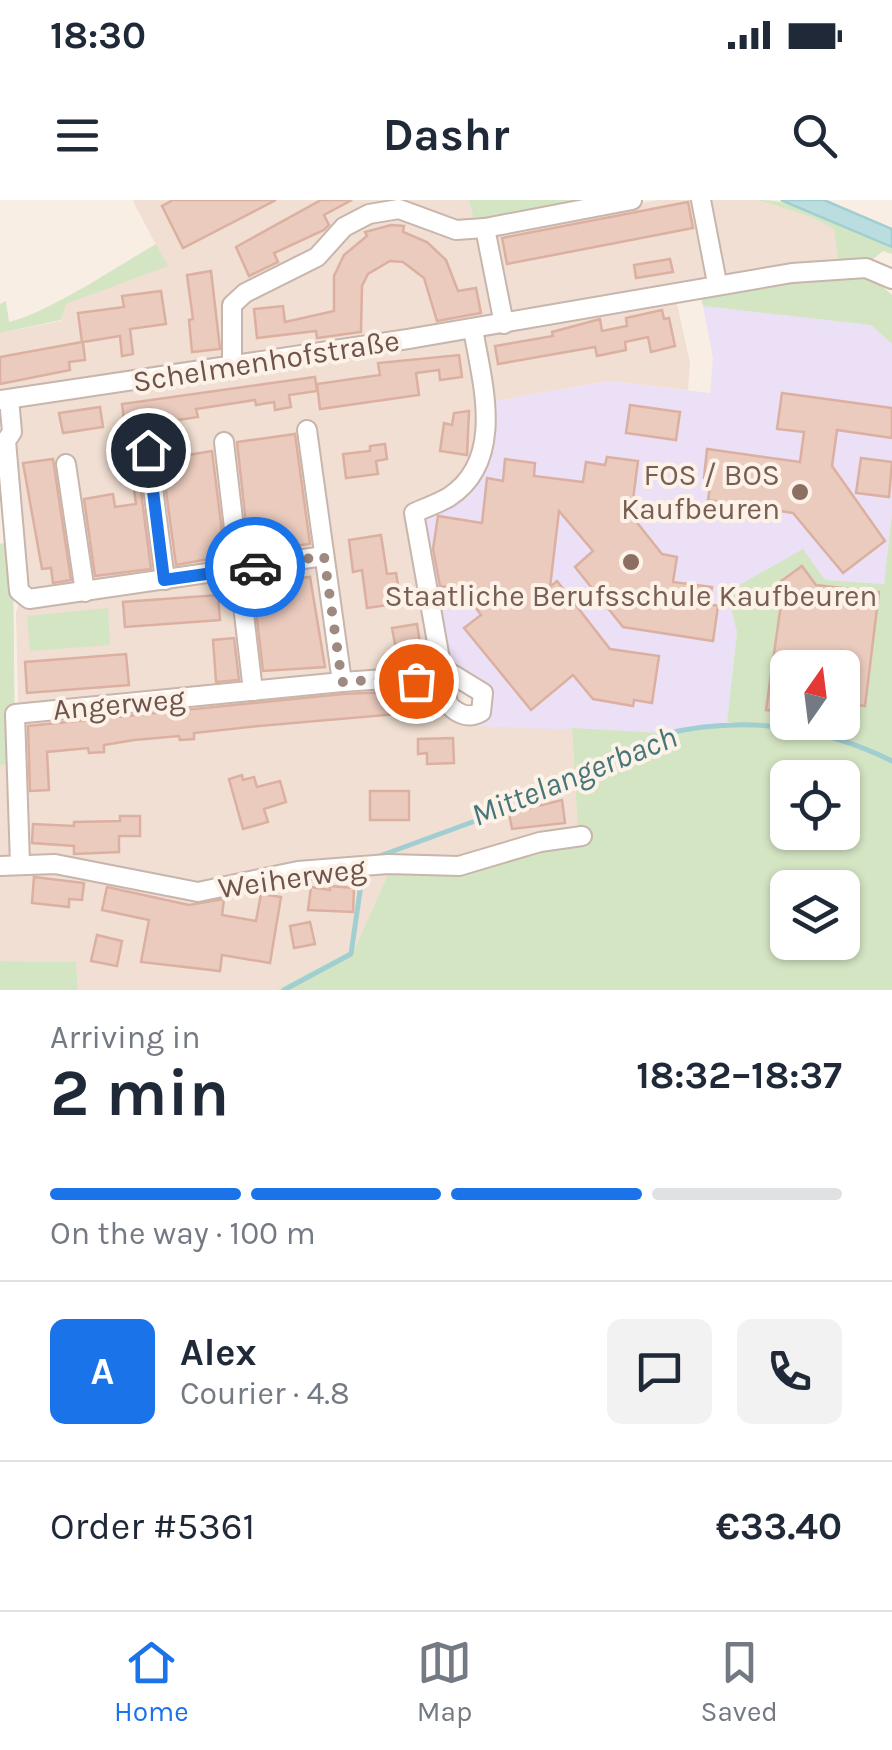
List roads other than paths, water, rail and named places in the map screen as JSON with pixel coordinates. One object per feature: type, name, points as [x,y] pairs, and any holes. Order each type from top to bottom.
[{"type":"street","points":[[232,368],[232,305],[246,293],[317,257],[356,218],[400,209],[456,230],[486,228],[632,200]]},
{"type":"street","points":[[700,200],[717,283]]},
{"type":"street","points":[[486,228],[504,324]]},
{"type":"street","name":"Schelmenhofstraße","points":[[4,400],[504,324],[717,283],[849,267],[866,268],[892,278]]},
{"type":"street","points":[[442,668],[414,513],[452,496],[473,472],[484,444],[488,422],[473,329]]},
{"type":"street","points":[[4,400],[12,432],[6,441],[19,592],[30,598],[324,556]]},
{"type":"street","points":[[307,430],[342,682]]},
{"type":"street","points":[[224,442],[253,691]]},
{"type":"street","points":[[148,450],[164,580]]},
{"type":"street","points":[[66,464],[84,592]]},
{"type":"street","name":"Angerweg","points":[[20,864],[15,714],[414,677]]},
{"type":"street","name":"Weiherweg","points":[[0,866],[55,864],[198,892],[298,871],[388,864],[458,866],[540,842],[582,836]]},
{"type":"water","points":[[781,200],[824,200],[892,229],[892,247]]},
{"type":"waterway","name":"Mittelangerbach","points":[[377,857],[486,817],[661,735],[691,729],[779,727],[837,739],[892,761]]},
{"type":"waterway","name":"Mittelangerbach","points":[[284,990],[351,954],[362,877]]},
{"type":"place","name":"FOS / BOS Kaufbeuren","points":[[800,492]]},
{"type":"place","name":"Staatliche Berufsschule Kaufbeuren","points":[[631,562]]}]
